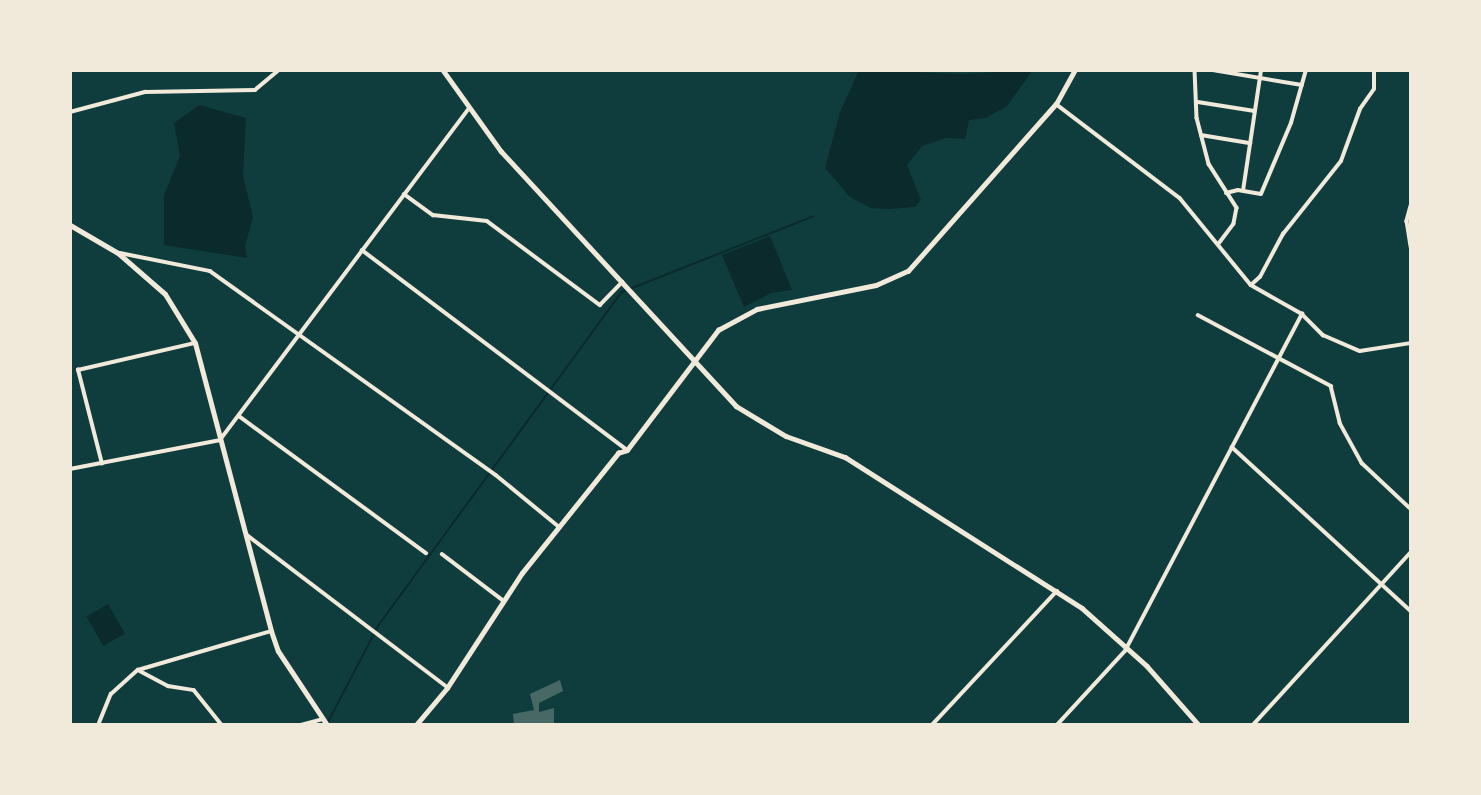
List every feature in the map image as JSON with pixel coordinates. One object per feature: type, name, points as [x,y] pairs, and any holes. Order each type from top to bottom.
[{"type":"main road","points":[[70,225],[118,253],[165,294],[195,343],[271,631],[278,651],[324,722]]},
{"type":"street","points":[[70,112],[145,92],[255,90],[279,70]]},
{"type":"street","points":[[443,70],[502,151],[720,391],[759,422],[845,457],[1057,591],[1128,647],[1199,725]]},
{"type":"street","points":[[416,725],[447,688],[504,601],[558,526],[618,453],[627,450],[696,363],[718,330],[738,315],[783,302],[876,285],[908,271],[1056,104],[1075,70]]},
{"type":"street","points":[[1195,70],[1201,135],[1209,164],[1237,208],[1236,217],[1219,244]]},
{"type":"street","points":[[1213,70],[1302,85]]},
{"type":"street","points":[[1243,191],[1261,70]]},
{"type":"street","points":[[1226,193],[1243,191],[1261,194],[1306,70]]},
{"type":"street","points":[[1251,285],[1260,277],[1283,234],[1341,161],[1360,109],[1374,89],[1374,70]]},
{"type":"street","points":[[1198,102],[1254,111]]},
{"type":"street","points":[[1056,104],[1180,198],[1251,285],[1302,314],[1324,335],[1360,351],[1411,342]]},
{"type":"street","points":[[70,469],[220,440],[469,108]]},
{"type":"street","points":[[1201,135],[1250,143]]},
{"type":"street","points":[[404,194],[433,215],[488,221],[600,305],[624,284]]},
{"type":"street","points":[[1411,206],[1407,221],[1411,247]]},
{"type":"street","points":[[362,250],[627,450]]},
{"type":"street","points":[[118,253],[210,271],[496,475],[558,526]]},
{"type":"street","points":[[1057,725],[1128,647],[1302,314]]},
{"type":"street","points":[[1198,315],[1280,356],[1334,388],[1340,423],[1362,463],[1411,509]]},
{"type":"street","points":[[102,464],[78,370],[195,343]]},
{"type":"street","points":[[239,416],[426,553]]},
{"type":"street","points":[[1232,447],[1411,611]]},
{"type":"street","points":[[245,534],[447,688]]},
{"type":"street","points":[[1253,725],[1411,552]]},
{"type":"street","points":[[442,554],[504,601]]},
{"type":"street","points":[[932,725],[1057,591]]},
{"type":"street","points":[[99,723],[111,695],[138,670],[271,631]]},
{"type":"street","points":[[138,670],[168,686],[194,690],[222,725]]},
{"type":"street","points":[[301,725],[324,722]]},
{"type":"water","points":[[859,70],[963,74],[1033,70],[1007,106],[986,118],[969,120],[965,139],[946,138],[922,146],[907,165],[921,200],[915,207],[889,209],[871,208],[850,197],[825,168],[840,112]]},
{"type":"water","points":[[199,105],[246,118],[243,176],[253,217],[245,246],[247,258],[164,245],[164,195],[180,156],[174,123]]},
{"type":"water","points":[[770,236],[792,290],[771,293],[744,307],[722,255]]},
{"type":"water","points":[[108,604],[125,633],[103,646],[86,616]]},
{"type":"building","points":[[560,680],[563,691],[539,703],[539,712],[554,708],[554,725],[514,725],[513,714],[534,710],[530,694]]},
{"type":"waterway","points":[[327,724],[378,626],[622,292],[814,216]]}]
